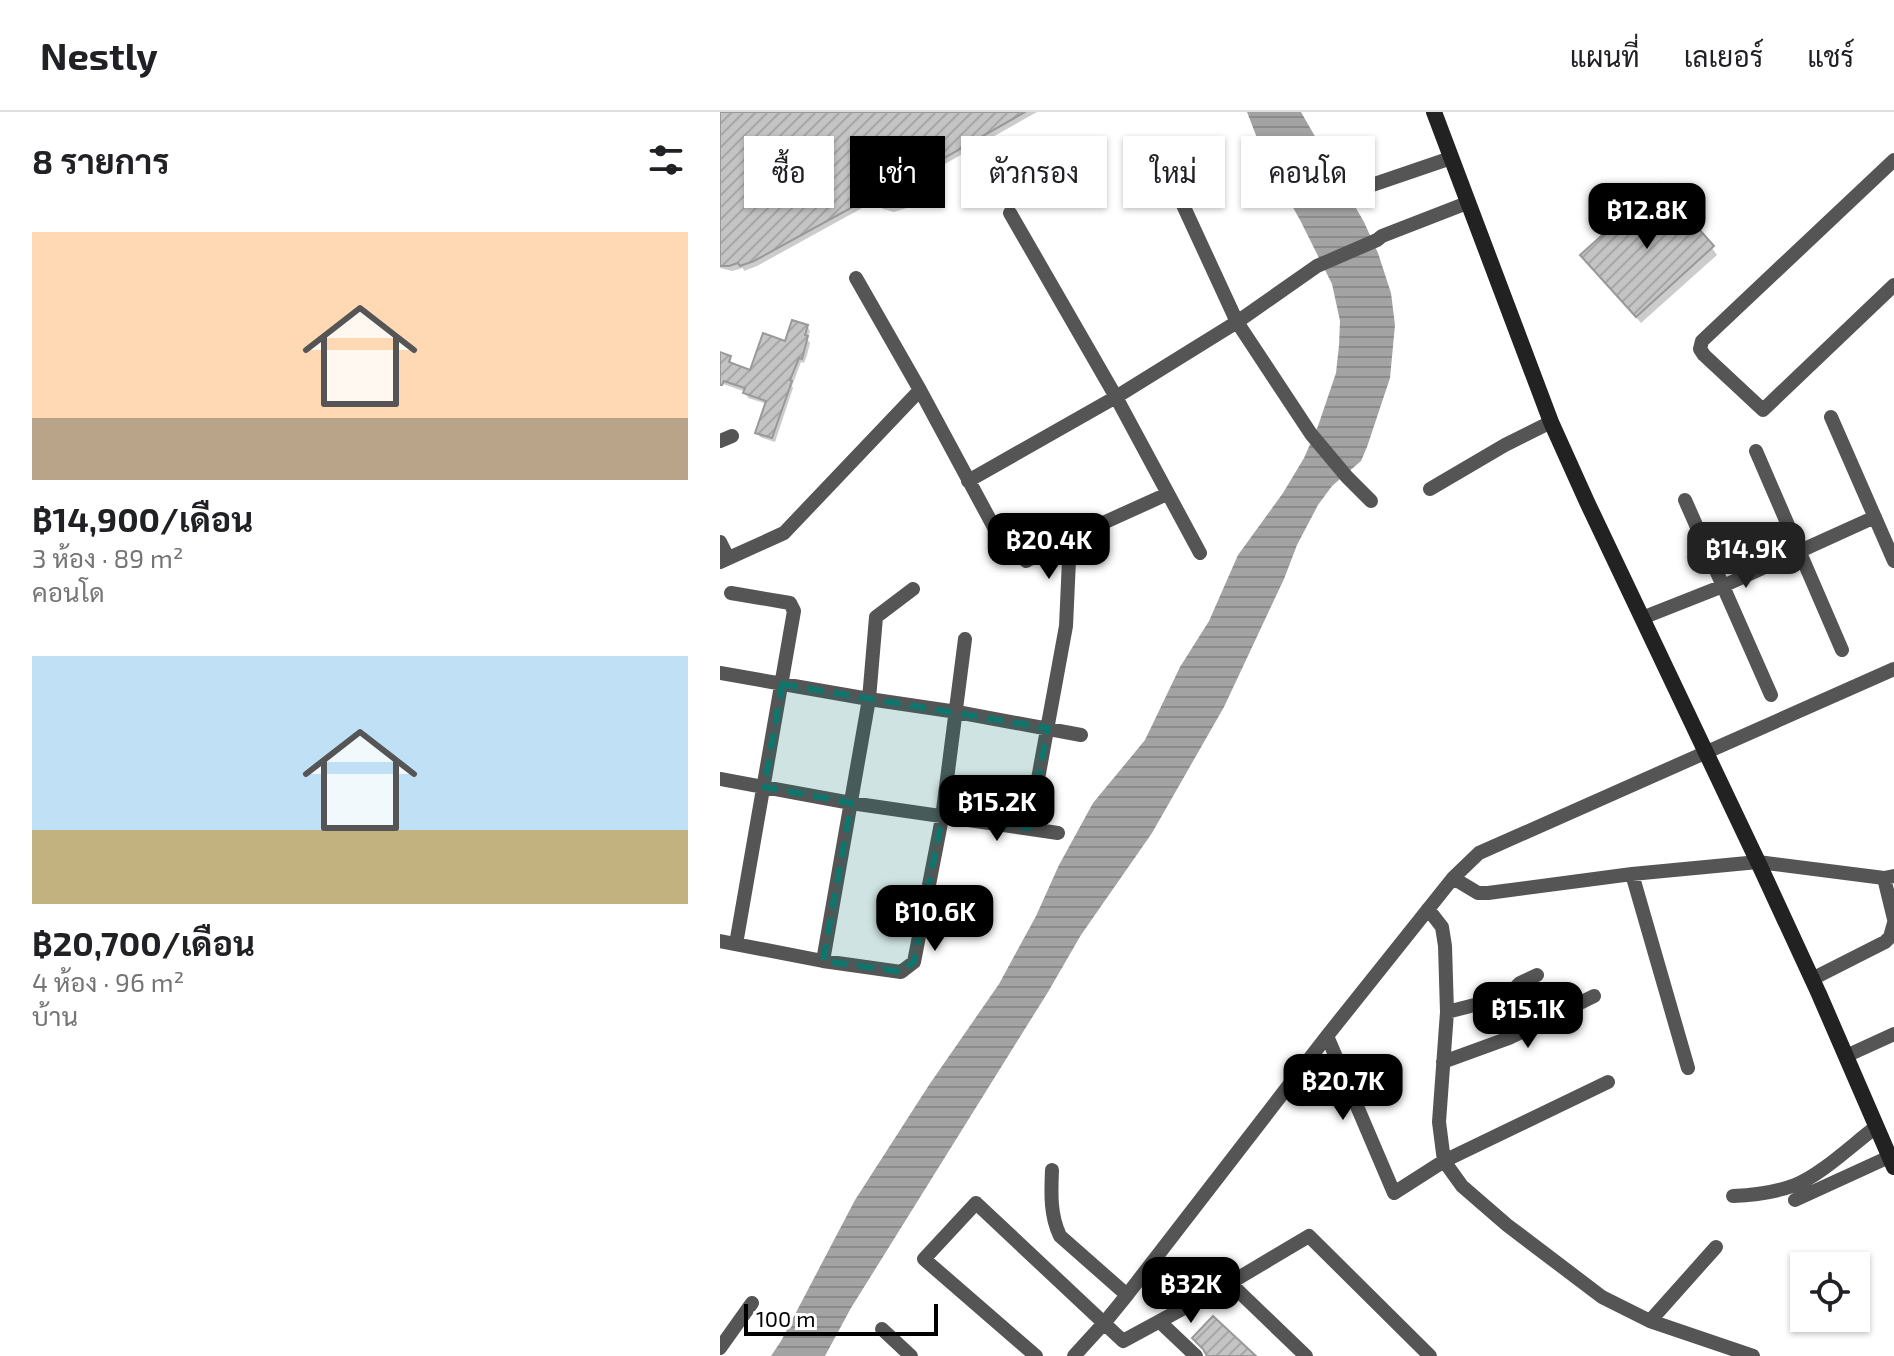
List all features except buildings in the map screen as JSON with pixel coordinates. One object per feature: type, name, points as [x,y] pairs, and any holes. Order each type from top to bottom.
[{"type":"street","points":[[1434,112],[1551,422],[1883,1131],[1892,1162],[1795,1200]]},
{"type":"street","points":[[1375,184],[1451,158]]},
{"type":"street","points":[[1894,160],[1702,341],[1700,349],[1763,410],[1894,285]]},
{"type":"street","points":[[968,481],[1116,397],[1237,322],[1317,266],[1382,236],[1467,203]]},
{"type":"street","points":[[1184,208],[1237,322],[1311,434],[1371,501]]},
{"type":"street","points":[[1010,213],[1116,397],[1200,553]]},
{"type":"street","points":[[856,278],[1010,557]]},
{"type":"street","points":[[720,542],[724,560],[784,533],[920,390]]},
{"type":"street","points":[[1831,417],[1894,561]]},
{"type":"street","points":[[1430,489],[1551,422]]},
{"type":"street","points":[[1756,451],[1842,650]]},
{"type":"street","points":[[1026,561],[1167,494]]},
{"type":"street","points":[[1685,500],[1771,695]]},
{"type":"street","points":[[1642,618],[1723,586],[1875,517]]},
{"type":"street","points":[[1029,828],[1066,626],[1070,538]]},
{"type":"street","points":[[823,961],[869,699],[876,617],[913,589]]},
{"type":"street","points":[[731,593],[790,603],[793,607],[736,944]]},
{"type":"street","points":[[720,941],[901,972],[914,962],[942,818],[965,639]]},
{"type":"street","points":[[1074,1356],[1127,1295],[1428,909],[1479,853],[1894,669]]},
{"type":"street","points":[[720,673],[1081,735]]},
{"type":"street","points":[[720,779],[942,818],[1058,833]]},
{"type":"street","points":[[1453,878],[1478,893],[1488,893],[1632,874],[1758,862],[1889,877],[1894,921],[1890,937],[1812,979]]},
{"type":"street","points":[[1632,874],[1688,1068]]},
{"type":"street","points":[[1428,909],[1442,927],[1444,936],[1447,1012],[1439,1122],[1444,1161],[1462,1186],[1507,1225],[1602,1297],[1650,1321],[1731,1352],[1753,1356]]},
{"type":"street","points":[[1447,1012],[1506,997],[1520,983],[1537,975]]},
{"type":"street","points":[[1443,1062],[1509,1038],[1594,996]]},
{"type":"street","points":[[1846,1056],[1894,1034]]},
{"type":"street","points":[[1327,1036],[1394,1193],[1444,1161],[1608,1082]]},
{"type":"street","points":[[1733,1196],[1761,1194],[1798,1184],[1883,1131]]},
{"type":"street","points":[[1052,1170],[1052,1208],[1060,1236],[1127,1295]]},
{"type":"street","points":[[1036,1356],[924,1259],[976,1203],[1123,1341],[1309,1236],[1430,1356]]},
{"type":"street","points":[[1650,1321],[1716,1247]]},
{"type":"street","points":[[1230,1283],[1306,1356]]},
{"type":"street","points":[[720,1348],[752,1303]]},
{"type":"street","points":[[1160,1322],[1196,1356]]},
{"type":"street","points":[[882,1329],[911,1356]]},
{"type":"highlighted area","points":[[782,684],[1048,728],[1029,828],[942,818],[914,962],[901,972],[823,961],[851,803],[764,787]]},
{"type":"shaded area","points":[[1247,112],[1301,112],[1315,136],[1256,136]]},
{"type":"shaded area","points":[[1293,208],[1356,208],[1378,253],[1391,293],[1395,325],[1390,378],[1361,461],[1332,486],[1318,505],[1224,707],[1152,833],[1081,935],[851,1308],[825,1356],[771,1356],[855,1200],[999,984],[1093,803],[1145,740],[1180,667],[1209,621],[1238,555],[1304,458],[1336,373],[1340,321],[1332,284]]}]
